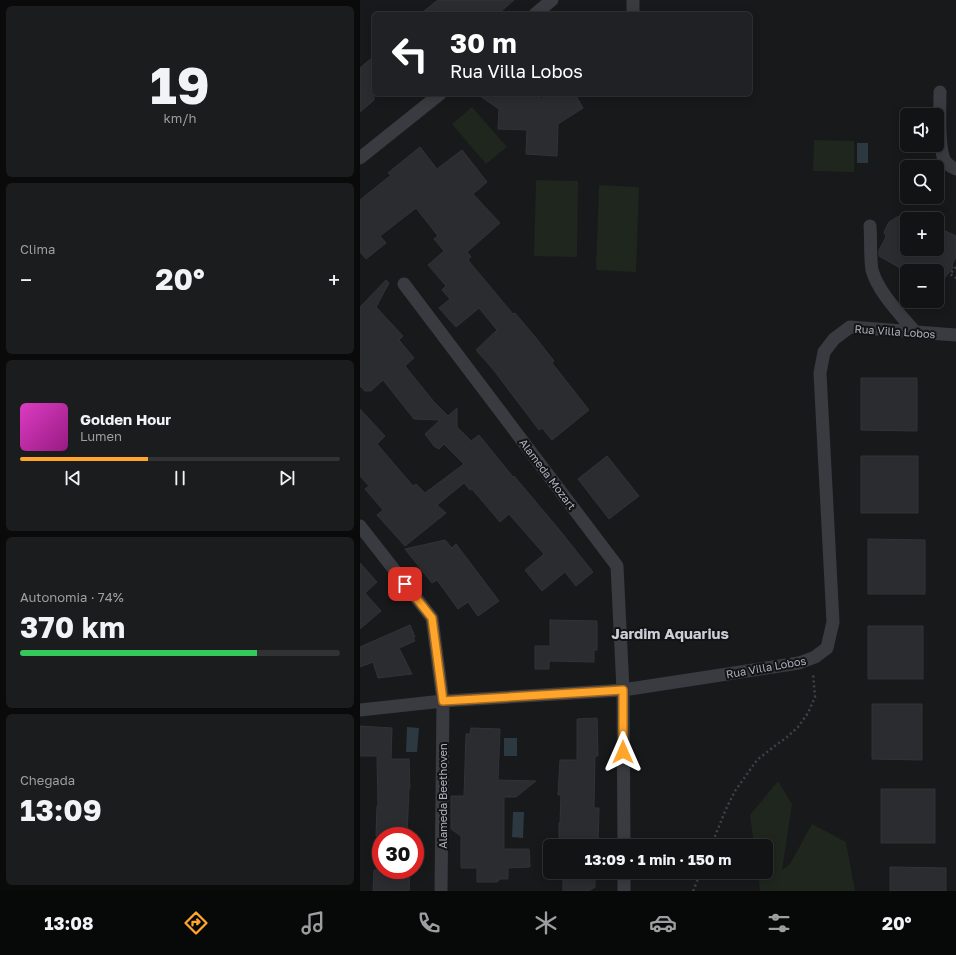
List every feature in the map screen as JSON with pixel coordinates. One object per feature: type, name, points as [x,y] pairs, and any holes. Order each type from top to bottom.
[{"type":"street","points":[[538,12],[552,0]]},
{"type":"street","points":[[633,0],[633,12]]},
{"type":"street","points":[[940,92],[941,149],[944,161],[956,169]]},
{"type":"street","points":[[360,158],[438,96]]},
{"type":"street","points":[[870,226],[872,269],[880,287],[894,308],[915,332]]},
{"type":"street","name":"Alameda Mozart","points":[[404,284],[617,566],[623,690],[624,839]]},
{"type":"street","name":"Rua Villa Lobos","points":[[360,710],[443,701],[623,690],[799,663],[812,659],[827,648],[833,622],[820,373],[824,352],[834,339],[850,327],[956,335]]},
{"type":"street","name":"Alameda Beethoven","points":[[360,526],[432,618],[443,701],[442,891]]},
{"type":"street","points":[[624,879],[624,891]]},
{"type":"path","points":[[956,267],[950,274],[956,278]]},
{"type":"path","points":[[714,839],[735,791],[757,760],[798,727],[808,712],[816,697],[812,659]]},
{"type":"path","points":[[693,891],[698,879]]},
{"type":"shaded area","points":[[472,107],[507,147],[486,164],[452,124]]},
{"type":"shaded area","points":[[814,140],[854,141],[854,172],[813,171]]},
{"type":"shaded area","points":[[857,143],[868,143],[868,163],[857,163]]},
{"type":"shaded area","points":[[536,180],[578,181],[577,257],[534,256]]},
{"type":"shaded area","points":[[599,185],[639,187],[636,272],[596,270]]},
{"type":"shaded area","points":[[407,727],[419,728],[417,752],[406,752]]},
{"type":"shaded area","points":[[504,738],[517,738],[517,756],[504,756]]},
{"type":"shaded area","points":[[778,781],[792,804],[782,870],[790,864],[812,824],[846,842],[855,891],[760,891],[759,879],[773,879],[773,839],[753,839],[750,815]]},
{"type":"shaded area","points":[[513,812],[524,812],[523,838],[512,837]]},
{"type":"building","points":[[438,0],[514,0],[500,12],[423,12]]},
{"type":"building","points":[[372,58],[372,96],[374,96],[374,100],[360,112],[360,68]]},
{"type":"building","points":[[480,96],[539,96],[541,99],[546,96],[576,96],[583,108],[558,124],[557,156],[526,154],[527,130],[498,129],[499,109]]},
{"type":"building","points":[[420,147],[437,169],[462,150],[487,182],[473,194],[500,223],[467,252],[471,257],[468,260],[513,314],[515,313],[536,338],[554,361],[552,363],[589,410],[552,440],[542,428],[539,430],[492,368],[476,350],[497,330],[479,308],[456,327],[439,308],[450,299],[442,290],[446,286],[428,265],[444,251],[434,239],[438,236],[416,208],[380,236],[386,243],[366,259],[360,252],[360,200],[391,175],[388,173]]},
{"type":"building","points":[[900,216],[900,256],[944,256],[944,230],[956,236],[956,257],[952,265],[953,268],[944,279],[944,264],[900,264],[900,268],[879,256],[879,250],[886,237],[884,232],[889,222]]},
{"type":"building","points":[[386,280],[389,283],[376,307],[403,336],[399,340],[414,358],[405,366],[434,402],[448,416],[457,408],[457,427],[471,441],[479,435],[593,572],[576,586],[565,572],[542,591],[525,570],[544,554],[509,514],[500,522],[472,489],[470,490],[464,483],[437,505],[446,513],[405,546],[377,515],[383,510],[365,489],[369,486],[360,476],[360,409],[385,436],[377,444],[413,486],[416,484],[425,493],[464,464],[444,444],[439,449],[434,446],[425,434],[440,420],[414,419],[383,380],[371,391],[365,391],[360,386],[360,307]]},
{"type":"building","points":[[861,378],[917,378],[917,431],[861,430]]},
{"type":"building","points":[[607,456],[639,496],[609,519],[578,479]]},
{"type":"building","points":[[861,456],[918,456],[918,513],[861,513]]},
{"type":"building","points":[[868,539],[925,540],[925,594],[868,594]]},
{"type":"building","points":[[445,540],[452,548],[456,544],[499,601],[478,616],[468,602],[458,609],[437,580],[432,583],[405,549]]},
{"type":"building","points":[[360,563],[377,582],[365,593],[381,611],[360,629]]},
{"type":"building","points":[[550,620],[597,621],[597,650],[594,650],[594,662],[549,661],[549,669],[535,669],[535,646],[550,646]]},
{"type":"building","points":[[410,625],[415,641],[399,648],[412,674],[378,678],[373,662],[360,667],[360,647]]},
{"type":"building","points":[[868,626],[923,626],[923,679],[868,679]]},
{"type":"building","points":[[872,704],[922,704],[922,760],[872,759]]},
{"type":"building","points":[[597,718],[598,756],[595,756],[594,808],[599,808],[598,839],[559,839],[561,795],[558,795],[560,760],[577,760],[577,719]]},
{"type":"building","points":[[360,726],[392,728],[391,759],[409,759],[410,788],[407,827],[376,827],[378,806],[377,756],[360,756]]},
{"type":"building","points":[[471,728],[500,729],[498,780],[536,781],[516,797],[504,797],[504,849],[529,849],[530,867],[508,868],[508,879],[500,879],[497,882],[477,882],[477,868],[461,868],[461,836],[451,829],[451,796],[464,796],[466,734],[470,734]]},
{"type":"building","points":[[881,789],[935,789],[935,843],[881,843]]},
{"type":"building","points":[[890,867],[946,868],[946,891],[890,891]]},
{"type":"building","points":[[374,879],[410,879],[409,891],[373,891]]},
{"type":"building","points":[[563,879],[595,879],[595,887],[589,891],[563,891]]},
{"type":"district","name":"Jardim Aquarius","points":[[670,633]]},
{"type":"route","points":[[405,584],[432,618],[443,701],[623,690],[623,752]]}]
